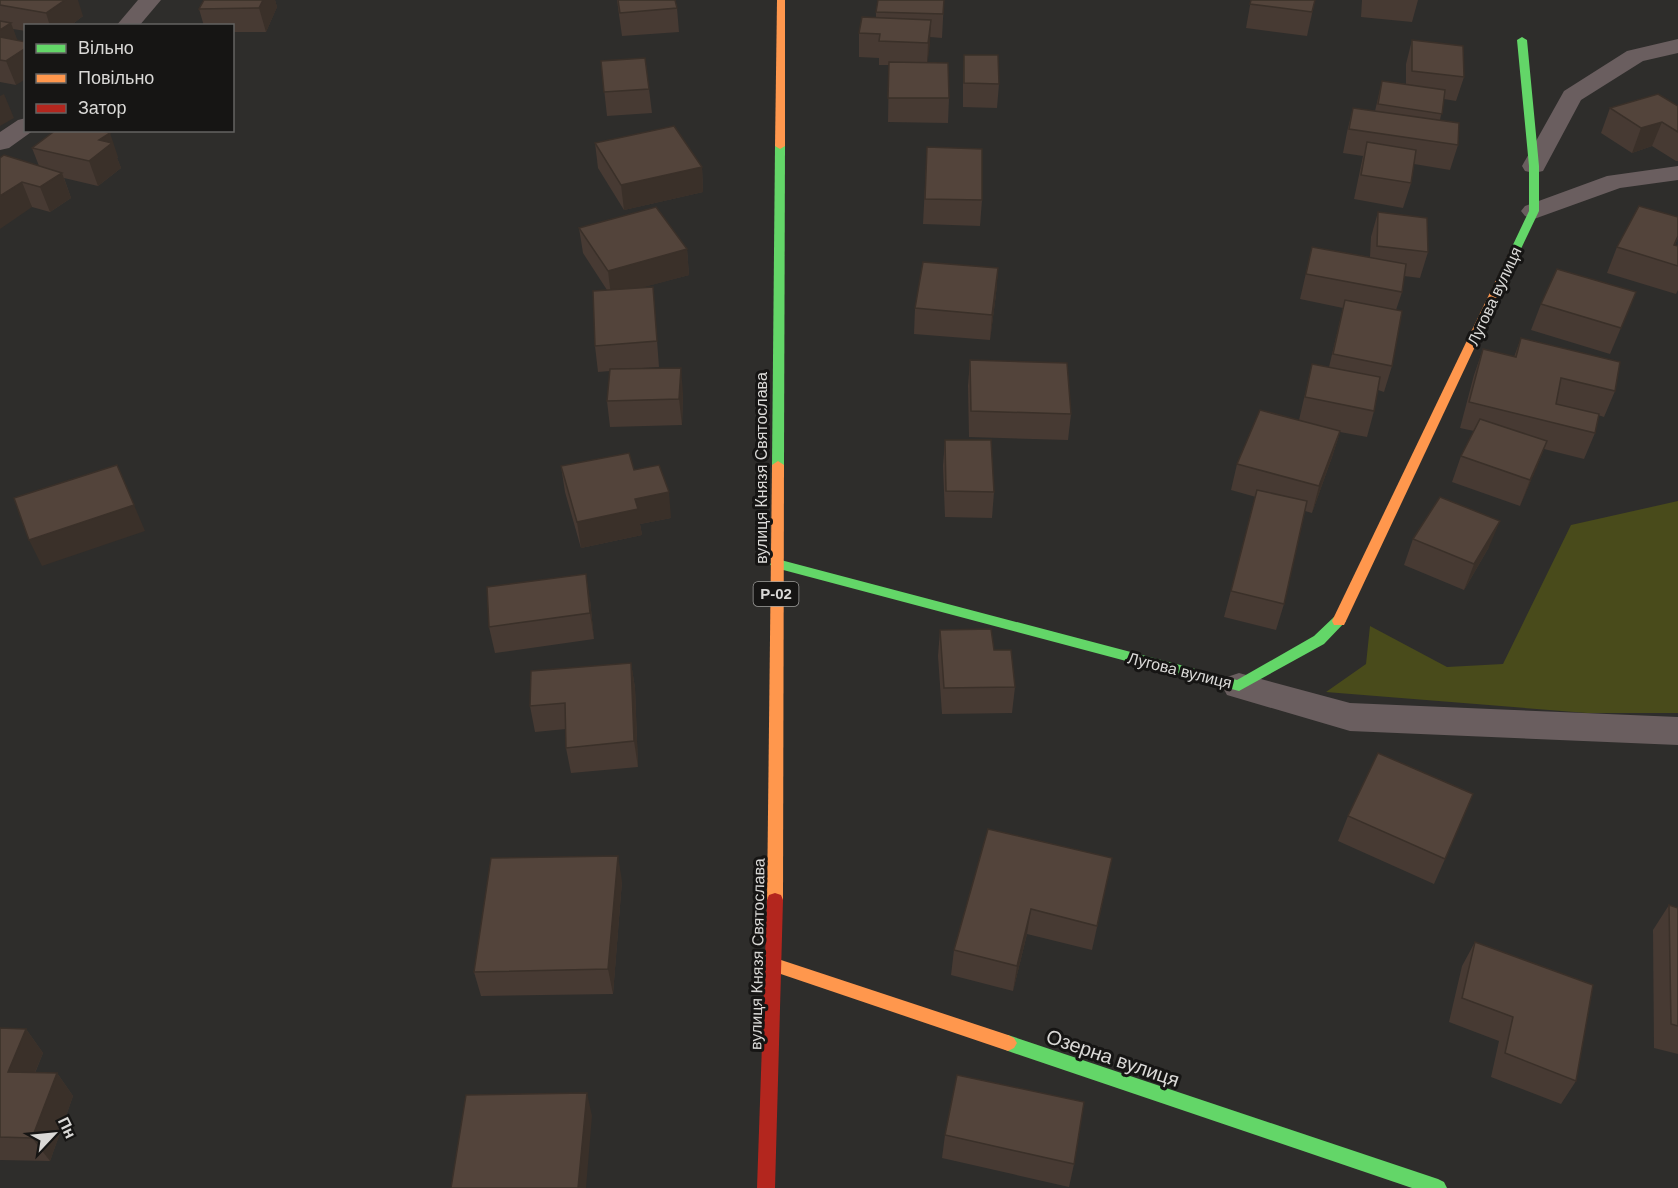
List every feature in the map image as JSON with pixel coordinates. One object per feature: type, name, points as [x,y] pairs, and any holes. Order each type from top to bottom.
[{"type":"street","points":[[129,24],[150,0]]},
{"type":"street","name":"вулиця Князя Святослава","points":[[766,1188],[775,965],[781,0]]},
{"type":"street","name":"Лугова вулиця","points":[[777,564],[1239,686],[1319,640],[1342,618],[1534,211],[1534,166],[1522,40]]},
{"type":"street","name":"Лугова вулиця","points":[[1534,166],[1572,96],[1635,56],[1678,45]]},
{"type":"street","points":[[0,143],[24,126]]},
{"type":"street","points":[[1534,211],[1616,181],[1678,172]]},
{"type":"street","points":[[1239,686],[1350,717],[1678,731]]},
{"type":"street","name":"Озерна вулиця","points":[[775,965],[1438,1188]]},
{"type":"shaded area","points":[[1678,501],[1678,713],[1587,713],[1326,692],[1366,664],[1370,626],[1447,667],[1503,664],[1571,525]]},
{"type":"building","points":[[0,0],[65,0],[46,13],[0,5]]},
{"type":"building","points":[[204,0],[263,0],[259,8],[199,9]]},
{"type":"building","points":[[618,0],[675,0],[677,8],[620,13]]},
{"type":"building","points":[[878,0],[944,0],[943,14],[876,12]]},
{"type":"building","points":[[1251,0],[1315,0],[1312,12],[1250,4]]},
{"type":"building","points":[[862,17],[931,20],[928,43],[879,41],[880,34],[859,33]]},
{"type":"building","points":[[0,21],[11,23],[0,30]]},
{"type":"building","points":[[0,37],[24,42],[24,49],[6,61],[0,60]]},
{"type":"building","points":[[1412,40],[1463,46],[1464,77],[1412,71]]},
{"type":"building","points":[[964,55],[998,55],[999,84],[964,83]]},
{"type":"building","points":[[645,58],[649,89],[604,92],[601,61]]},
{"type":"building","points":[[889,62],[948,63],[949,98],[888,98]]},
{"type":"building","points":[[1382,81],[1445,90],[1442,114],[1378,104]]},
{"type":"building","points":[[1658,94],[1678,106],[1678,132],[1662,122],[1641,128],[1610,108]]},
{"type":"building","points":[[1353,108],[1459,123],[1458,145],[1349,129]]},
{"type":"building","points":[[674,126],[702,167],[621,185],[595,143]]},
{"type":"building","points":[[53,132],[107,132],[110,133],[99,140],[112,143],[89,161],[32,148]]},
{"type":"building","points":[[1367,142],[1416,150],[1411,183],[1361,175]]},
{"type":"building","points":[[927,147],[982,149],[982,200],[925,199]]},
{"type":"building","points":[[4,155],[62,173],[40,187],[22,182],[0,196],[0,158]]},
{"type":"building","points":[[1639,206],[1678,217],[1678,236],[1674,245],[1678,246],[1678,266],[1617,247]]},
{"type":"building","points":[[656,207],[687,249],[608,271],[579,228]]},
{"type":"building","points":[[1378,212],[1427,218],[1428,252],[1377,246]]},
{"type":"building","points":[[1312,247],[1406,264],[1402,292],[1306,274]]},
{"type":"building","points":[[923,262],[998,268],[992,315],[915,308]]},
{"type":"building","points":[[1557,269],[1636,292],[1621,328],[1541,304]]},
{"type":"building","points":[[653,287],[657,341],[595,346],[593,291]]},
{"type":"building","points":[[1345,300],[1402,311],[1392,366],[1333,354]]},
{"type":"building","points":[[1521,338],[1620,362],[1615,391],[1561,378],[1556,404],[1599,414],[1595,433],[1469,402],[1483,349],[1516,357]]},
{"type":"building","points":[[970,360],[1067,363],[1071,414],[971,411]]},
{"type":"building","points":[[1312,364],[1380,377],[1374,411],[1305,397]]},
{"type":"building","points":[[681,368],[679,399],[607,401],[610,369]]},
{"type":"building","points":[[1260,410],[1340,431],[1319,486],[1237,464]]},
{"type":"building","points":[[1480,419],[1547,441],[1530,480],[1461,456]]},
{"type":"building","points":[[945,440],[991,440],[994,492],[946,491]]},
{"type":"building","points":[[629,453],[634,470],[659,465],[669,492],[635,499],[638,509],[577,522],[561,466]]},
{"type":"building","points":[[117,465],[134,505],[29,540],[14,498]]},
{"type":"building","points":[[1257,490],[1307,501],[1284,604],[1231,591]]},
{"type":"building","points":[[1440,497],[1500,521],[1474,564],[1413,539]]},
{"type":"building","points":[[586,574],[590,613],[489,627],[487,587]]},
{"type":"building","points":[[991,629],[994,650],[1011,650],[1015,687],[944,688],[940,630]]},
{"type":"building","points":[[631,663],[634,741],[566,748],[565,703],[530,706],[531,671]]},
{"type":"building","points":[[1378,753],[1473,794],[1445,859],[1348,816]]},
{"type":"building","points":[[988,829],[1112,858],[1097,926],[1031,909],[1017,966],[954,950]]},
{"type":"building","points":[[618,856],[608,969],[474,972],[491,858]]},
{"type":"building","points":[[1669,905],[1678,908],[1678,1026],[1671,1024]]},
{"type":"building","points":[[1475,942],[1593,985],[1576,1081],[1505,1053],[1513,1017],[1462,998]]},
{"type":"building","points":[[0,1028],[26,1029],[8,1072],[57,1073],[32,1138],[0,1137]]},
{"type":"building","points":[[957,1075],[1084,1102],[1074,1164],[945,1135]]},
{"type":"building","points":[[587,1093],[578,1188],[451,1188],[466,1095]]},
{"type":"traffic: fast","points":[[1515,251],[1534,211],[1534,166],[1522,40]]},
{"type":"traffic: fast","points":[[778,465],[780,146]]},
{"type":"traffic: fast","points":[[777,564],[1239,686],[1319,640],[1339,621]]},
{"type":"traffic: fast","points":[[1008,1043],[1438,1188]]},
{"type":"traffic: slow","points":[[780,146],[781,0]]},
{"type":"traffic: slow","points":[[1339,621],[1515,251]]},
{"type":"traffic: slow","points":[[775,900],[778,465]]},
{"type":"traffic: slow","points":[[775,965],[1008,1043]]},
{"type":"traffic: jam","points":[[766,1188],[775,900]]}]
